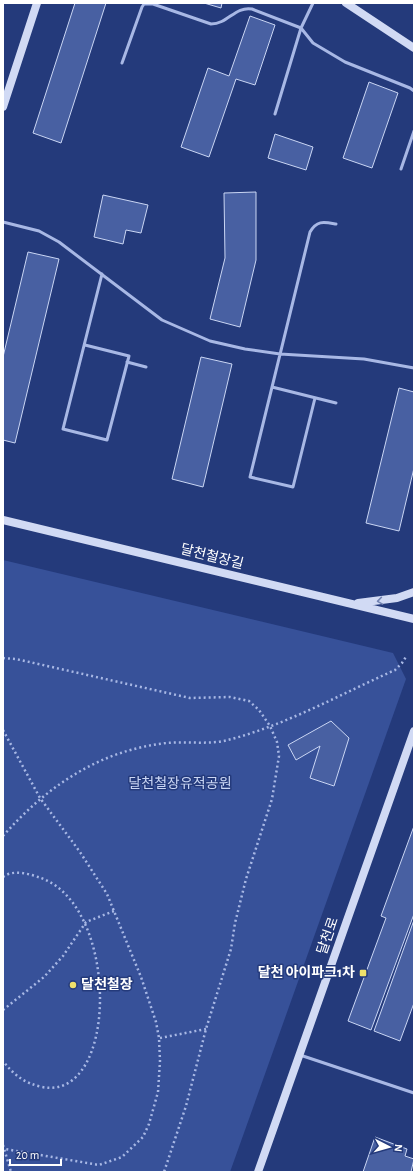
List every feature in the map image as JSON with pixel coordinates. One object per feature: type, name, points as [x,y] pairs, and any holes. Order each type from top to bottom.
[{"type":"street","points":[[3,107],[37,3]]},
{"type":"street","points":[[346,3],[414,48]]},
{"type":"street","name":"달천철장길","points":[[3,520],[414,619]]},
{"type":"street","points":[[344,602],[379,601],[414,592]]},
{"type":"street","name":"달천로","points":[[258,1172],[414,731]]},
{"type":"lane","points":[[122,63],[142,7],[148,3],[210,24],[218,24],[228,19],[238,10],[244,8],[252,9],[301,28],[313,42],[340,60],[410,88],[414,91]]},
{"type":"lane","points":[[275,114],[301,28],[313,3]]},
{"type":"lane","points":[[401,168],[414,131]]},
{"type":"lane","points":[[3,222],[39,231],[59,242],[162,320],[210,341],[238,348],[280,354],[364,359],[414,368]]},
{"type":"lane","points":[[315,398],[293,487],[250,477],[310,232],[314,224],[322,222],[336,224]]},
{"type":"lane","points":[[85,345],[129,356],[107,440],[63,429],[102,274]]},
{"type":"lane","points":[[127,362],[146,367]]},
{"type":"lane","points":[[272,387],[336,403]]},
{"type":"lane","points":[[300,1055],[414,1093]]},
{"type":"path","points":[[3,836],[40,798],[84,768],[114,755],[139,748],[167,743],[225,741],[270,726],[395,670],[407,655]]},
{"type":"path","points":[[3,658],[16,658],[190,698],[230,697],[249,701],[270,726],[277,742],[279,756],[272,799],[246,879],[235,923],[231,949],[206,1029],[186,1106],[164,1172]]},
{"type":"path","points":[[3,730],[40,798],[80,852],[107,894],[143,984],[156,1022],[159,1038],[160,1078],[154,1108],[143,1137],[122,1157],[99,1165],[5,1149]]},
{"type":"path","points":[[3,877],[6,875],[26,873],[43,879],[62,890],[74,903],[86,922],[94,945],[100,972],[101,999],[99,1024],[92,1048],[84,1067],[74,1079],[63,1086],[49,1088],[31,1085],[13,1074],[3,1061]]},
{"type":"path","points":[[3,1010],[44,977],[63,956],[86,922],[114,912]]},
{"type":"path","points":[[159,1038],[206,1029]]},
{"type":"path","points":[[3,1145],[11,1172]]},
{"type":"green space","name":"달천철장유적공원","points":[[3,560],[393,653],[406,679],[230,1172],[3,1172]]},
{"type":"building","points":[[75,3],[106,3],[61,143],[33,133]]},
{"type":"building","points":[[204,3],[222,3],[221,8]]},
{"type":"building","points":[[250,16],[275,25],[255,85],[236,79],[209,157],[181,147],[208,68],[229,76]]},
{"type":"building","points":[[369,82],[398,93],[372,168],[343,158]]},
{"type":"building","points":[[275,134],[313,147],[306,170],[268,158]]},
{"type":"building","points":[[256,192],[256,260],[240,327],[210,319],[225,258],[224,193]]},
{"type":"building","points":[[103,195],[148,205],[141,233],[126,230],[123,244],[94,237]]},
{"type":"building","points":[[28,252],[59,259],[15,443],[3,440],[3,357]]},
{"type":"building","points":[[201,357],[232,364],[203,487],[172,479]]},
{"type":"building","points":[[399,388],[414,392],[414,468],[399,531],[366,523]]},
{"type":"building","points":[[331,721],[349,738],[334,786],[310,778],[320,746],[296,760],[288,745]]},
{"type":"building","points":[[414,826],[414,914],[371,1030],[348,1021],[386,918],[381,916]]},
{"type":"building","points":[[414,920],[414,1003],[400,1041],[374,1031]]},
{"type":"building","points":[[375,1137],[407,1149],[405,1156],[414,1159],[411,1172],[363,1172]]},
{"type":"place","name":"달천 아이파크1차","points":[[363,973]]},
{"type":"place","name":"달천철장","points":[[73,985]]}]
